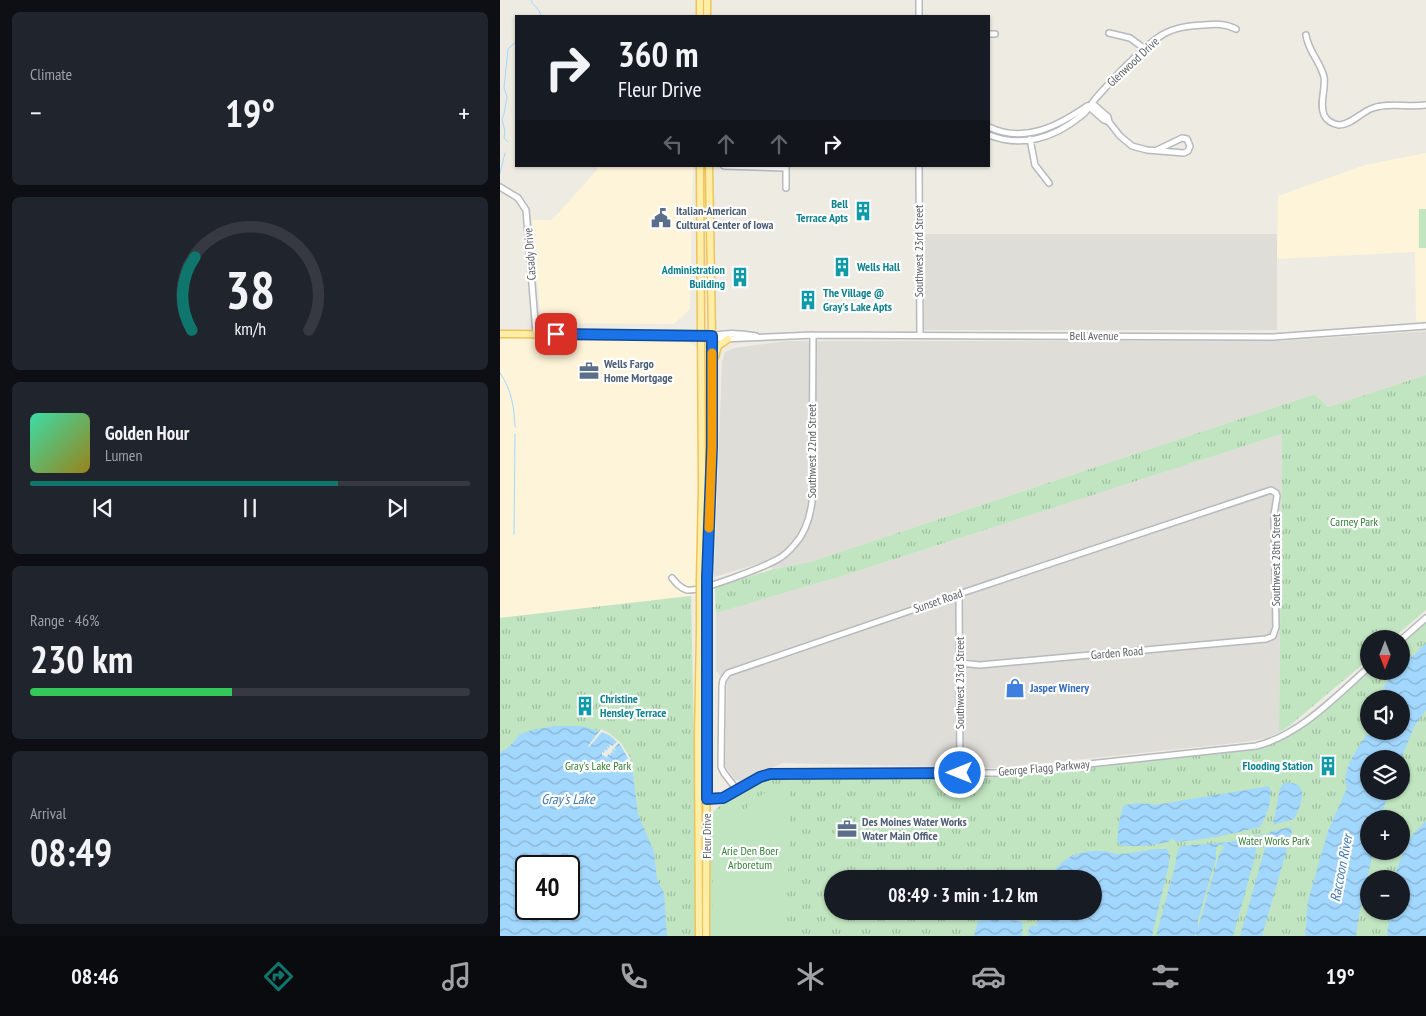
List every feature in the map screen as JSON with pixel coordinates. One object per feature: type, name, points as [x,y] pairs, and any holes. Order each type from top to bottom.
[{"type":"main road","points":[[700,0],[700,15]]},
{"type":"main road","points":[[707,0],[707,15]]},
{"type":"main road","name":"Fleur Drive","points":[[699,936],[698,799],[704,579],[700,167]]},
{"type":"main road","name":"Fleur Drive","points":[[704,579],[712,446],[709,167]]},
{"type":"main road","name":"Bell Avenue","points":[[500,334],[712,336]]},
{"type":"main road","points":[[712,378],[716,350],[721,343],[728,339]]},
{"type":"main road","name":"Fleur Drive","points":[[703,631],[707,799],[706,936]]},
{"type":"street","points":[[919,0],[919,15]]},
{"type":"street","name":"Glenwood Drive","points":[[990,127],[1007,133],[1029,133],[1060,123],[1089,105],[1145,49],[1163,34],[1184,27],[1221,24],[1229,25],[1236,29]]},
{"type":"street","points":[[1109,33],[1130,38],[1145,49]]},
{"type":"street","points":[[1306,35],[1309,47],[1322,70],[1324,78],[1323,110],[1330,122],[1342,125],[1368,110],[1384,106],[1408,107],[1426,105]]},
{"type":"street","points":[[1089,105],[1108,117],[1109,122],[1126,142],[1132,146],[1146,150],[1184,153],[1188,151],[1190,146],[1186,139],[1182,138],[1157,150]]},
{"type":"street","name":"Glenwood Drive","points":[[990,135],[1011,141],[1031,141],[1046,137],[1083,115],[1089,105]]},
{"type":"street","points":[[1029,133],[1035,164],[1049,183]]},
{"type":"street","points":[[786,167],[786,188]]},
{"type":"street","name":"Southwest 23rd Street","points":[[919,167],[920,335]]},
{"type":"street","name":"Casady Drive","points":[[500,187],[518,198],[526,210],[536,334]]},
{"type":"street","name":"Bell Avenue","points":[[712,336],[721,339],[813,335],[1273,337],[1426,326]]},
{"type":"street","name":"Bell Avenue","points":[[712,336],[720,333],[745,333],[761,337]]},
{"type":"street","name":"Southwest 22nd Street","points":[[672,578],[688,590],[698,589],[778,559],[800,538],[807,524],[812,502],[813,335]]},
{"type":"street","name":"Southwest 28th Street","points":[[1268,492],[1274,491],[1277,496],[1274,515],[1276,627],[1273,636]]},
{"type":"street","name":"Sunset Road","points":[[737,790],[721,767],[722,686],[723,680],[728,673],[1268,492]]},
{"type":"street","name":"Southwest 23rd Street","points":[[959,594],[960,773]]},
{"type":"street","points":[[1410,632],[1426,618]]},
{"type":"street","name":"Garden Road","points":[[960,663],[980,665],[1266,639],[1273,636]]},
{"type":"street","name":"George Flagg Parkway","points":[[698,799],[723,798],[760,777],[778,773],[1030,771],[1237,749],[1265,744],[1294,730],[1360,675]]},
{"type":"shaded area","points":[[1426,153],[1426,321],[1416,322],[1415,252],[1277,259],[1278,196],[1365,165]]},
{"type":"shaded area","points":[[597,167],[693,167],[690,309],[674,324],[541,323],[532,220],[552,220],[597,170]]},
{"type":"shaded area","points":[[924,234],[1277,234],[1277,330],[924,330]]},
{"type":"shaded area","points":[[1426,331],[1426,375],[1328,407],[1315,394],[810,562],[774,569],[757,564],[714,577],[722,362],[725,352],[735,348],[786,341],[1281,341]]},
{"type":"shaded area","points":[[500,334],[556,334],[662,342],[689,342],[697,348],[700,580],[696,581],[696,595],[500,618]]},
{"type":"shaded area","points":[[1282,434],[1279,732],[1267,738],[1245,742],[998,768],[783,763],[757,772],[742,781],[735,780],[725,765],[727,683],[716,671],[716,613],[842,576]]},
{"type":"green space","points":[[1419,209],[1426,209],[1426,248],[1419,248]]},
{"type":"green space","name":"Carney Park","points":[[1426,375],[1426,610],[1403,630],[1360,630],[1360,667],[1288,727],[1279,732],[1282,434],[842,576],[716,613],[715,587],[774,569],[810,562],[1315,394],[1328,407]]},
{"type":"green space","name":"Gray's Lake Park","points":[[691,596],[695,791],[695,936],[500,936],[500,618]]},
{"type":"green space","name":"Water Works Park","points":[[1426,622],[1426,936],[709,936],[709,860],[713,813],[745,788],[765,778],[776,775],[963,779],[1015,776],[1256,749],[1288,736],[1317,717],[1360,678],[1360,680],[1410,680],[1410,635]]},
{"type":"green space","name":"Arie Den Boer Arboretum","points":[[779,788],[790,788],[786,936],[712,936],[713,824],[744,810],[763,794]]},
{"type":"water","points":[[1426,643],[1426,710],[1414,727],[1410,737],[1410,690],[1382,690],[1388,680],[1410,680],[1410,657]]},
{"type":"water","name":"Gray's Lake","points":[[554,726],[581,726],[606,733],[622,746],[631,759],[638,814],[654,852],[657,879],[664,893],[667,936],[500,936],[500,753],[510,746],[520,734]]},
{"type":"water","name":"Raccoon River","points":[[1363,740],[1409,740],[1405,750],[1360,750],[1360,800],[1386,800],[1383,810],[1360,810],[1360,860],[1371,860],[1369,870],[1360,870],[1360,910],[1356,936],[1305,936],[1308,901],[1328,831],[1347,788],[1346,775]]},
{"type":"water","points":[[1284,783],[1293,783],[1301,789],[1300,807],[1294,819],[1273,825],[1280,788]]},
{"type":"water","points":[[1269,786],[1270,802],[1260,827],[1208,838],[1176,842],[1173,839],[1169,842],[1145,846],[1122,846],[1117,841],[1123,806],[1139,803],[1155,805]]},
{"type":"water","points":[[1426,821],[1426,936],[1387,936],[1389,920],[1410,920],[1410,870],[1397,870],[1400,860],[1410,860],[1410,839]]},
{"type":"water","points":[[1289,827],[1292,830],[1291,835],[1262,936],[1240,936],[1265,848],[1265,843],[1260,841],[1262,834],[1267,835],[1270,832]]},
{"type":"water","points":[[1258,836],[1258,841],[1253,843],[1256,849],[1255,857],[1233,936],[1196,936],[1196,931],[1194,936],[1156,936],[1177,852],[1181,846],[1229,842]],"holes":[[[1219,844],[1224,847],[1219,855],[1198,928],[1198,920],[1216,858],[1216,848]]]},
{"type":"water","points":[[1157,849],[1167,849],[1169,853],[1169,864],[1152,936],[1028,936],[1029,927],[1034,925],[1036,927],[1037,920],[1102,920],[1102,870],[1055,870],[1065,860],[1078,853],[1104,851],[1123,854]]},
{"type":"water","points":[[978,921],[1021,921],[1023,923],[1022,936],[974,936]]},
{"type":"pier","points":[[601,729],[609,733],[621,743],[631,759],[615,772],[628,758],[619,743],[614,748],[616,751],[613,749],[614,753],[611,752],[610,756],[609,754],[607,756],[608,758],[602,755],[602,752],[604,753],[605,749],[606,751],[608,749],[606,746],[610,747],[609,743],[612,746],[617,742],[611,736],[602,732],[588,746]]},
{"type":"waterway","points":[[531,0],[541,15]]},
{"type":"waterway","points":[[508,142],[504,138],[505,132],[502,119],[507,97],[504,88],[508,49],[515,43]]},
{"type":"waterway","points":[[500,173],[505,153]]},
{"type":"waterway","points":[[500,373],[512,399],[515,427]]},
{"type":"waterway","points":[[514,534],[515,434]]},
{"type":"slow traffic","points":[[709,528],[712,446],[712,353]]},
{"type":"place","name":"Bell Terrace Apts","points":[[863,211]]},
{"type":"place","name":"Italian-American Cultural Center of Iowa","points":[[661,218]]},
{"type":"place","name":"Wells Hall","points":[[842,267]]},
{"type":"place","name":"Administration Building","points":[[740,277]]},
{"type":"place","name":"The Village @ Gray's Lake Apts","points":[[808,300]]},
{"type":"place","name":"Wells Fargo Home Mortgage","points":[[589,371]]},
{"type":"place","name":"Jasper Winery","points":[[1015,688]]},
{"type":"place","name":"Christine Hensley Terrace","points":[[585,706]]},
{"type":"place","name":"Flooding Station","points":[[1328,766]]},
{"type":"place","name":"Des Moines Water Works Water Main Office","points":[[847,829]]},
{"type":"route","points":[[556,334],[712,336],[712,446],[707,578],[707,799],[723,798],[760,777],[778,773],[960,773]]}]
